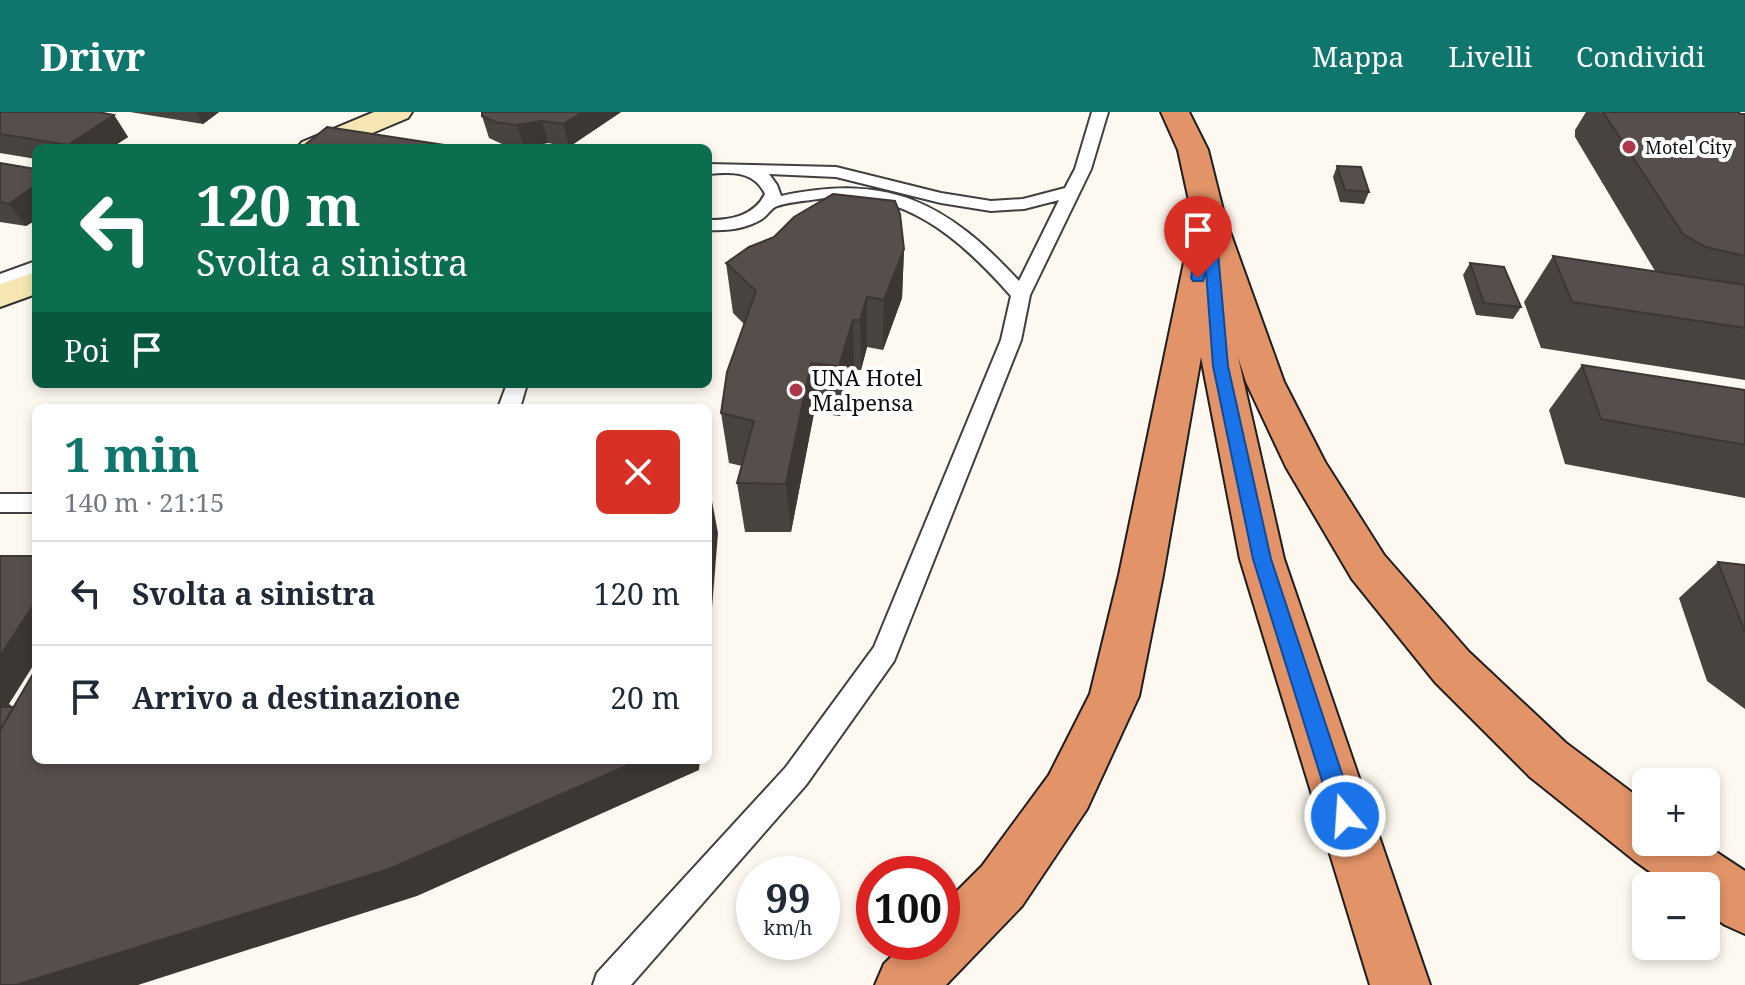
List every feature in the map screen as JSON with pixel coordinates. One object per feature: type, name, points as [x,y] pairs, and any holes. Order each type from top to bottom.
[{"type":"highway","points":[[1175,112],[1193,150],[1209,218],[1265,382],[1307,467],[1368,567],[1462,677],[1548,760],[1632,825]]},
{"type":"highway","points":[[1193,150],[1202,112]]},
{"type":"highway","points":[[905,985],[1002,886],[1068,792],[1114,696],[1141,575],[1209,218]]},
{"type":"highway","points":[[1209,218],[1220,366],[1262,559],[1400,985]]},
{"type":"highway","points":[[1674,856],[1745,905]]},
{"type":"main road","points":[[322,144],[398,112]]},
{"type":"main road","points":[[352,144],[428,112]]},
{"type":"main road","points":[[0,267],[32,255]]},
{"type":"main road","points":[[0,296],[32,284]]},
{"type":"lane","points":[[609,985],[796,776],[885,653],[1011,340],[1021,295],[1083,169],[1100,112]]},
{"type":"lane","points":[[737,168],[763,177],[773,194],[770,203]]},
{"type":"lane","points":[[712,169],[836,172],[941,198],[991,206],[1024,204],[1072,191]]},
{"type":"lane","points":[[712,224],[748,219],[770,203],[840,191],[901,201],[941,217],[980,249],[1021,295]]},
{"type":"lane","points":[[0,280],[32,268]]},
{"type":"lane","points":[[0,503],[32,503]]},
{"type":"building","points":[[0,112],[98,112],[114,115],[70,144],[0,134]]},
{"type":"building","points":[[482,112],[583,112],[563,124],[542,121],[517,125],[495,122],[482,116]]},
{"type":"building","points":[[1603,112],[1745,114],[1745,256],[1706,247],[1683,234]]},
{"type":"building","points":[[327,127],[438,144],[306,144]]},
{"type":"building","points":[[0,163],[32,168],[32,188],[9,204],[0,202]]},
{"type":"building","points":[[1337,166],[1361,167],[1369,192],[1345,190]]},
{"type":"building","name":"UNA Hotel Malpensa","points":[[833,194],[895,201],[900,214],[904,249],[884,300],[867,297],[860,320],[853,320],[839,366],[811,363],[786,484],[737,483],[754,421],[721,413],[727,372],[756,291],[726,263],[749,247],[774,237],[794,217]]},
{"type":"building","points":[[1553,256],[1745,285],[1745,328],[1572,302]]},
{"type":"building","points":[[1470,263],[1504,267],[1521,307],[1484,303]]},
{"type":"building","points":[[1582,365],[1745,390],[1745,445],[1601,419]]},
{"type":"building","points":[[0,556],[32,556],[32,607],[0,656]]},
{"type":"building","points":[[1718,562],[1745,565],[1745,632]]},
{"type":"building","points":[[32,676],[32,764],[631,764],[389,869],[16,985],[0,985],[0,730]]},
{"type":"building","points":[[0,707],[14,707],[0,730]]},
{"type":"place","name":"Motel City","points":[[1629,147]]},
{"type":"place","name":"UNA Hotel Malpensa","points":[[796,390]]},
{"type":"route","points":[[1198,278],[1209,218],[1220,366],[1262,559],[1345,816]]}]
